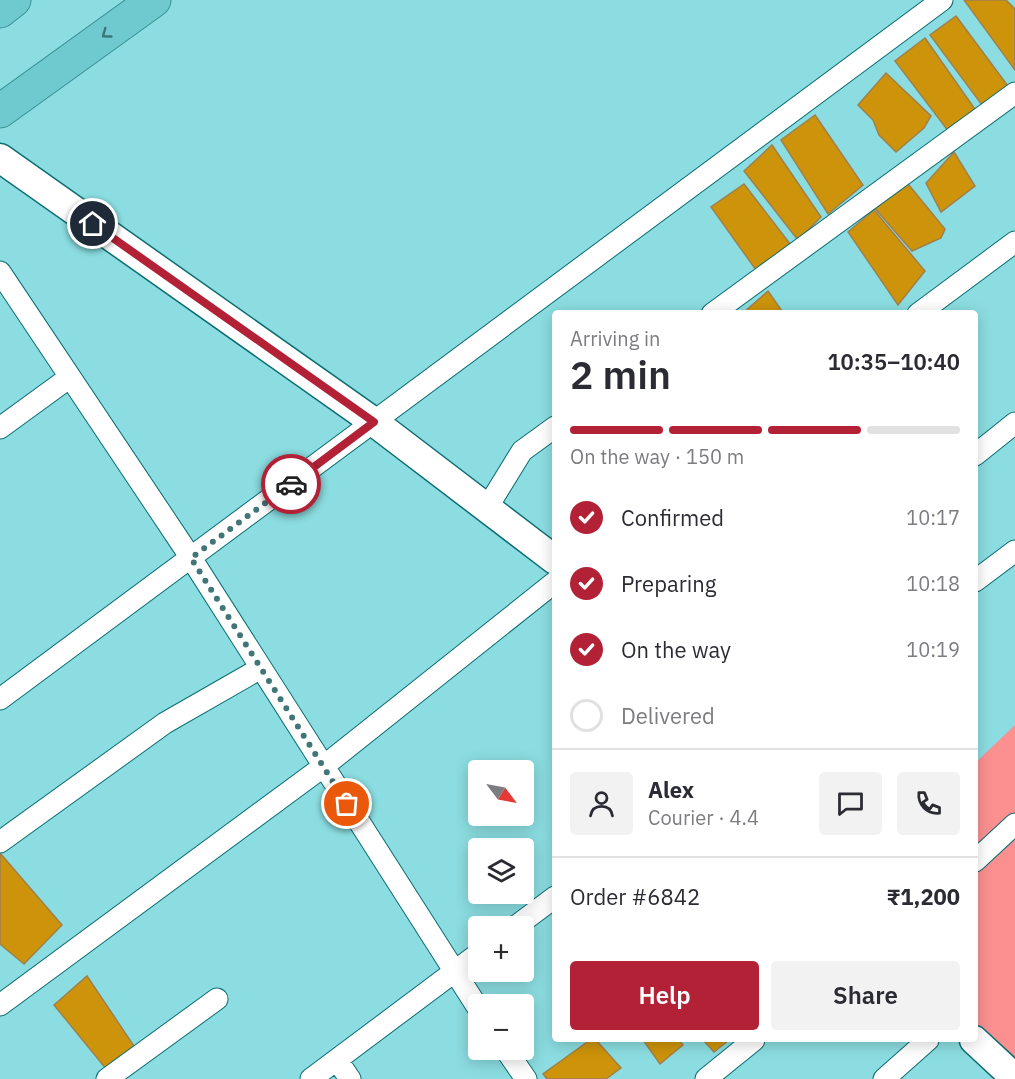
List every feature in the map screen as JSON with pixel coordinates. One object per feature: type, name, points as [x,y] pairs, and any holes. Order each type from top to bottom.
[{"type":"highway","points":[[0,11],[14,0]]},
{"type":"highway","points":[[0,111],[154,0]]},
{"type":"main road","points":[[0,158],[374,422],[552,558]]},
{"type":"main road","points":[[976,1042],[1005,1075]]},
{"type":"street","points":[[0,699],[942,0]]},
{"type":"street","points":[[717,310],[1015,93]]},
{"type":"street","points":[[923,310],[1015,242]]},
{"type":"street","points":[[0,272],[191,558],[469,994]]},
{"type":"street","points":[[0,428],[70,377]]},
{"type":"street","points":[[978,453],[1015,423]]},
{"type":"street","points":[[487,508],[522,451],[552,430]]},
{"type":"street","points":[[978,579],[1015,551]]},
{"type":"street","points":[[0,1005],[324,766],[552,584]]},
{"type":"street","points":[[0,842],[165,723],[261,668]]},
{"type":"street","points":[[978,858],[1015,824]]},
{"type":"street","points":[[530,916],[552,899]]},
{"type":"street","points":[[311,1079],[468,962]]},
{"type":"street","points":[[107,1079],[217,999]]},
{"type":"street","points":[[706,1079],[752,1042]]},
{"type":"street","points":[[884,1079],[926,1042]]},
{"type":"street","points":[[337,1060],[350,1079]]},
{"type":"street","points":[[513,1060],[526,1079]]},
{"type":"shaded area","points":[[1015,725],[1015,1079],[993,1079],[964,1042],[978,1042],[978,760]]},
{"type":"building","points":[[964,0],[1006,0],[1015,9],[1015,70]]},
{"type":"building","points":[[956,16],[1011,90],[985,109],[930,35]]},
{"type":"building","points":[[925,38],[977,112],[949,132],[895,61]]},
{"type":"building","points":[[886,73],[931,116],[924,128],[896,152],[879,135],[873,120],[858,105]]},
{"type":"building","points":[[815,115],[863,185],[828,214],[781,140]]},
{"type":"building","points":[[772,145],[821,217],[798,240],[744,171]]},
{"type":"building","points":[[954,152],[975,186],[941,212],[926,183]]},
{"type":"building","points":[[904,179],[945,229],[941,238],[912,251],[873,206]]},
{"type":"building","points":[[744,184],[791,245],[756,270],[711,207]]},
{"type":"building","points":[[874,210],[925,271],[898,305],[848,232]]},
{"type":"building","points":[[768,291],[781,310],[747,310]]},
{"type":"building","points":[[0,853],[62,925],[24,964],[0,944]]},
{"type":"building","points":[[87,976],[138,1052],[111,1075],[54,1005]]},
{"type":"building","points":[[587,1042],[598,1042],[621,1068],[606,1079],[547,1079],[543,1074]]},
{"type":"building","points":[[644,1042],[681,1042],[683,1045],[660,1064]]},
{"type":"building","points":[[705,1042],[726,1042],[714,1052]]},
{"type":"way so far","points":[[291,484],[191,558],[347,804]]},
{"type":"route","points":[[93,224],[374,422],[291,484]]}]
